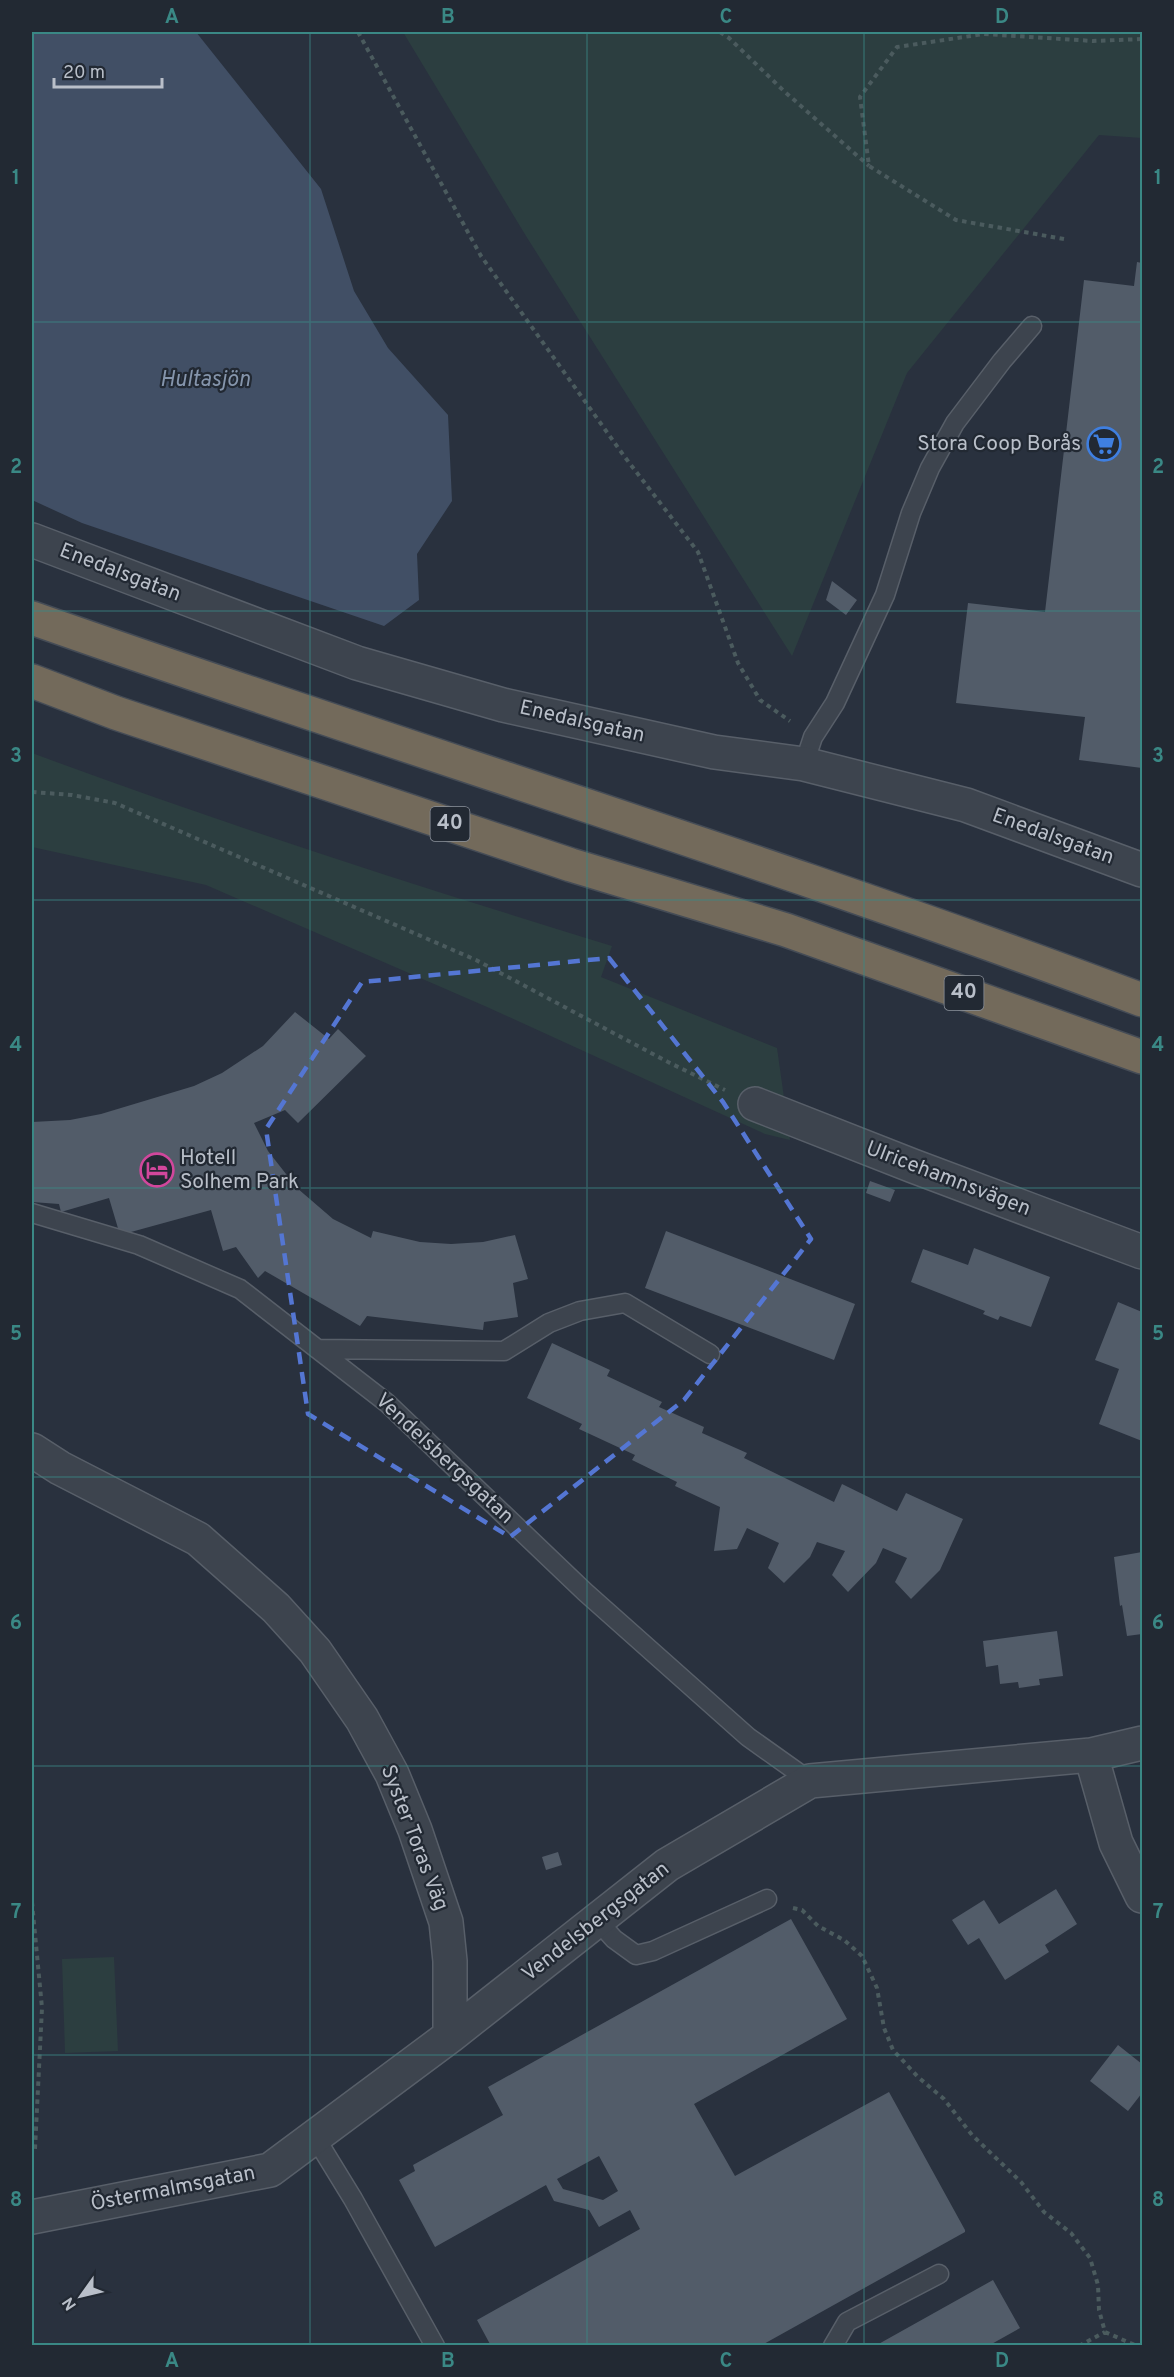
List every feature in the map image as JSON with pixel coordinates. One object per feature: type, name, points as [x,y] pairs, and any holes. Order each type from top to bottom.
[{"type":"highway","points":[[32,618],[211,681],[637,822],[1000,947],[1143,1000]]},
{"type":"highway","name":"40","points":[[32,681],[116,713],[571,865],[786,930],[1143,1057]]},
{"type":"highway","points":[[32,693],[116,713]]},
{"type":"street","name":"Enedalsgatan","points":[[32,540],[357,663],[515,707],[714,752],[809,751],[966,805],[1143,870]]},
{"type":"street","name":"Ulricehamnsvägen","points":[[754,1104],[913,1167],[1143,1252]]},
{"type":"street","name":"Syster Toras Väg","points":[[32,1450],[60,1468],[198,1539],[276,1608],[315,1652],[362,1719],[392,1774],[415,1830],[446,1922],[450,1961],[450,2036]]},
{"type":"street","name":"Vendelsbergsgatan","points":[[450,2036],[667,1865],[810,1781],[1091,1755],[1143,1743]]},
{"type":"street","points":[[1091,1755],[1116,1843],[1143,1896]]},
{"type":"street","name":"Östermalmsgatan","points":[[32,2217],[270,2170],[450,2036]]},
{"type":"lane","points":[[809,751],[835,703],[885,595],[911,513],[930,468],[955,423],[1032,326]]},
{"type":"lane","name":"Vendelsbergsgatan","points":[[32,1213],[139,1245],[240,1289],[387,1403],[585,1593],[748,1737],[810,1781]]},
{"type":"lane","points":[[317,1349],[504,1351],[549,1323],[580,1311],[625,1303],[710,1354]]},
{"type":"lane","points":[[596,1919],[614,1939],[636,1955],[653,1951],[767,1899]]},
{"type":"lane","points":[[315,2137],[353,2199],[435,2346]]},
{"type":"lane","points":[[833,2346],[847,2322],[939,2274]]},
{"type":"path","points":[[358,32],[481,256],[624,456],[698,552],[738,663],[760,700],[809,751]]},
{"type":"path","points":[[720,32],[869,166],[956,220],[1064,239]]},
{"type":"path","points":[[869,166],[860,97],[897,47],[984,34],[1093,41],[1143,39]]},
{"type":"path","points":[[32,792],[72,795],[115,803],[476,960],[668,1062],[754,1104]]},
{"type":"path","points":[[767,1899],[781,1906],[802,1910],[819,1926],[844,1940],[861,1956],[877,1988],[884,2028],[893,2050],[944,2099],[972,2135],[1021,2182],[1044,2212],[1071,2233],[1090,2258],[1098,2285],[1099,2310],[1105,2332]]},
{"type":"path","points":[[32,1902],[42,2008],[35,2149],[32,2150]]},
{"type":"path","points":[[1079,2346],[1105,2332]]},
{"type":"path","points":[[1105,2332],[1137,2346]]},
{"type":"highlighted area","points":[[609,958],[723,1102],[811,1239],[684,1400],[510,1537],[308,1414],[266,1129],[362,982]]},
{"type":"shaded area","points":[[403,32],[1142,32],[1142,138],[1099,135],[907,373],[792,656],[526,236]]},
{"type":"shaded area","points":[[32,753],[320,854],[612,946],[601,977],[777,1048],[790,1140],[765,1134],[487,1007],[206,885],[32,847]]},
{"type":"shaded area","points":[[114,1957],[118,2051],[65,2053],[62,1959]]},
{"type":"water","name":"Hultasjön","points":[[32,32],[196,32],[321,189],[354,291],[388,348],[448,415],[452,501],[417,554],[419,600],[384,626],[82,523],[32,500]]},
{"type":"building","name":"Stora Coop Borås","points":[[1137,262],[1142,263],[1142,768],[1079,760],[1085,717],[956,703],[968,603],[1045,612],[1084,280],[1134,286]]},
{"type":"building","points":[[832,581],[857,600],[846,615],[826,600]]},
{"type":"building","name":"Hotell Solhem Park","points":[[295,1012],[329,1039],[338,1029],[366,1056],[298,1123],[285,1110],[254,1123],[268,1151],[297,1188],[333,1219],[371,1238],[373,1231],[420,1242],[451,1244],[483,1242],[515,1235],[528,1279],[513,1283],[518,1317],[484,1322],[483,1330],[367,1316],[360,1326],[265,1271],[258,1278],[236,1247],[223,1251],[211,1210],[120,1235],[109,1198],[61,1212],[59,1204],[32,1202],[32,1122],[70,1120],[101,1114],[194,1086],[222,1073],[263,1046]]},
{"type":"building","points":[[870,1181],[895,1190],[890,1202],[866,1193]]},
{"type":"building","points":[[666,1231],[855,1304],[834,1360],[645,1288]]},
{"type":"building","points":[[974,1248],[1050,1277],[1031,1327],[1000,1316],[998,1320],[983,1314],[985,1311],[911,1282],[923,1249],[968,1265]]},
{"type":"building","points":[[1118,1302],[1142,1312],[1142,1441],[1099,1424],[1119,1369],[1095,1360]]},
{"type":"building","points":[[552,1343],[610,1370],[607,1376],[662,1402],[659,1407],[704,1427],[702,1433],[747,1453],[744,1458],[834,1502],[842,1484],[897,1511],[906,1493],[963,1519],[940,1570],[911,1599],[895,1582],[907,1558],[883,1548],[876,1563],[848,1592],[832,1575],[845,1551],[817,1542],[810,1557],[784,1583],[768,1568],[779,1543],[747,1528],[737,1549],[714,1551],[720,1507],[675,1486],[677,1482],[632,1460],[635,1455],[579,1429],[582,1424],[527,1398]]},
{"type":"building","points":[[1142,1552],[1142,1634],[1127,1636],[1122,1605],[1120,1606],[1114,1557]]},
{"type":"building","points":[[1057,1631],[1063,1676],[1039,1679],[1040,1685],[1019,1688],[1018,1682],[1000,1684],[998,1665],[986,1667],[983,1641]]},
{"type":"building","points":[[558,1852],[562,1865],[546,1870],[542,1857]]},
{"type":"building","points":[[1056,1889],[1077,1924],[1045,1945],[1049,1952],[1005,1980],[979,1938],[968,1945],[952,1920],[984,1900],[999,1924]]},
{"type":"building","points":[[791,1919],[847,2019],[694,2104],[735,2176],[889,2092],[965,2232],[760,2346],[491,2346],[477,2320],[640,2229],[630,2210],[599,2227],[589,2210],[554,2201],[546,2185],[435,2247],[399,2180],[415,2171],[413,2165],[503,2115],[488,2087]],"holes":[[[599,2156],[618,2191],[603,2200],[563,2189],[557,2179]]]},
{"type":"building","points":[[1118,2045],[1142,2064],[1142,2093],[1128,2111],[1090,2081]]},
{"type":"building","points":[[993,2280],[1020,2328],[988,2346],[875,2346]]},
{"type":"place","name":"Stora Coop Borås","points":[[1104,444]]},
{"type":"place","name":"Hotell Solhem Park","points":[[157,1170]]}]
